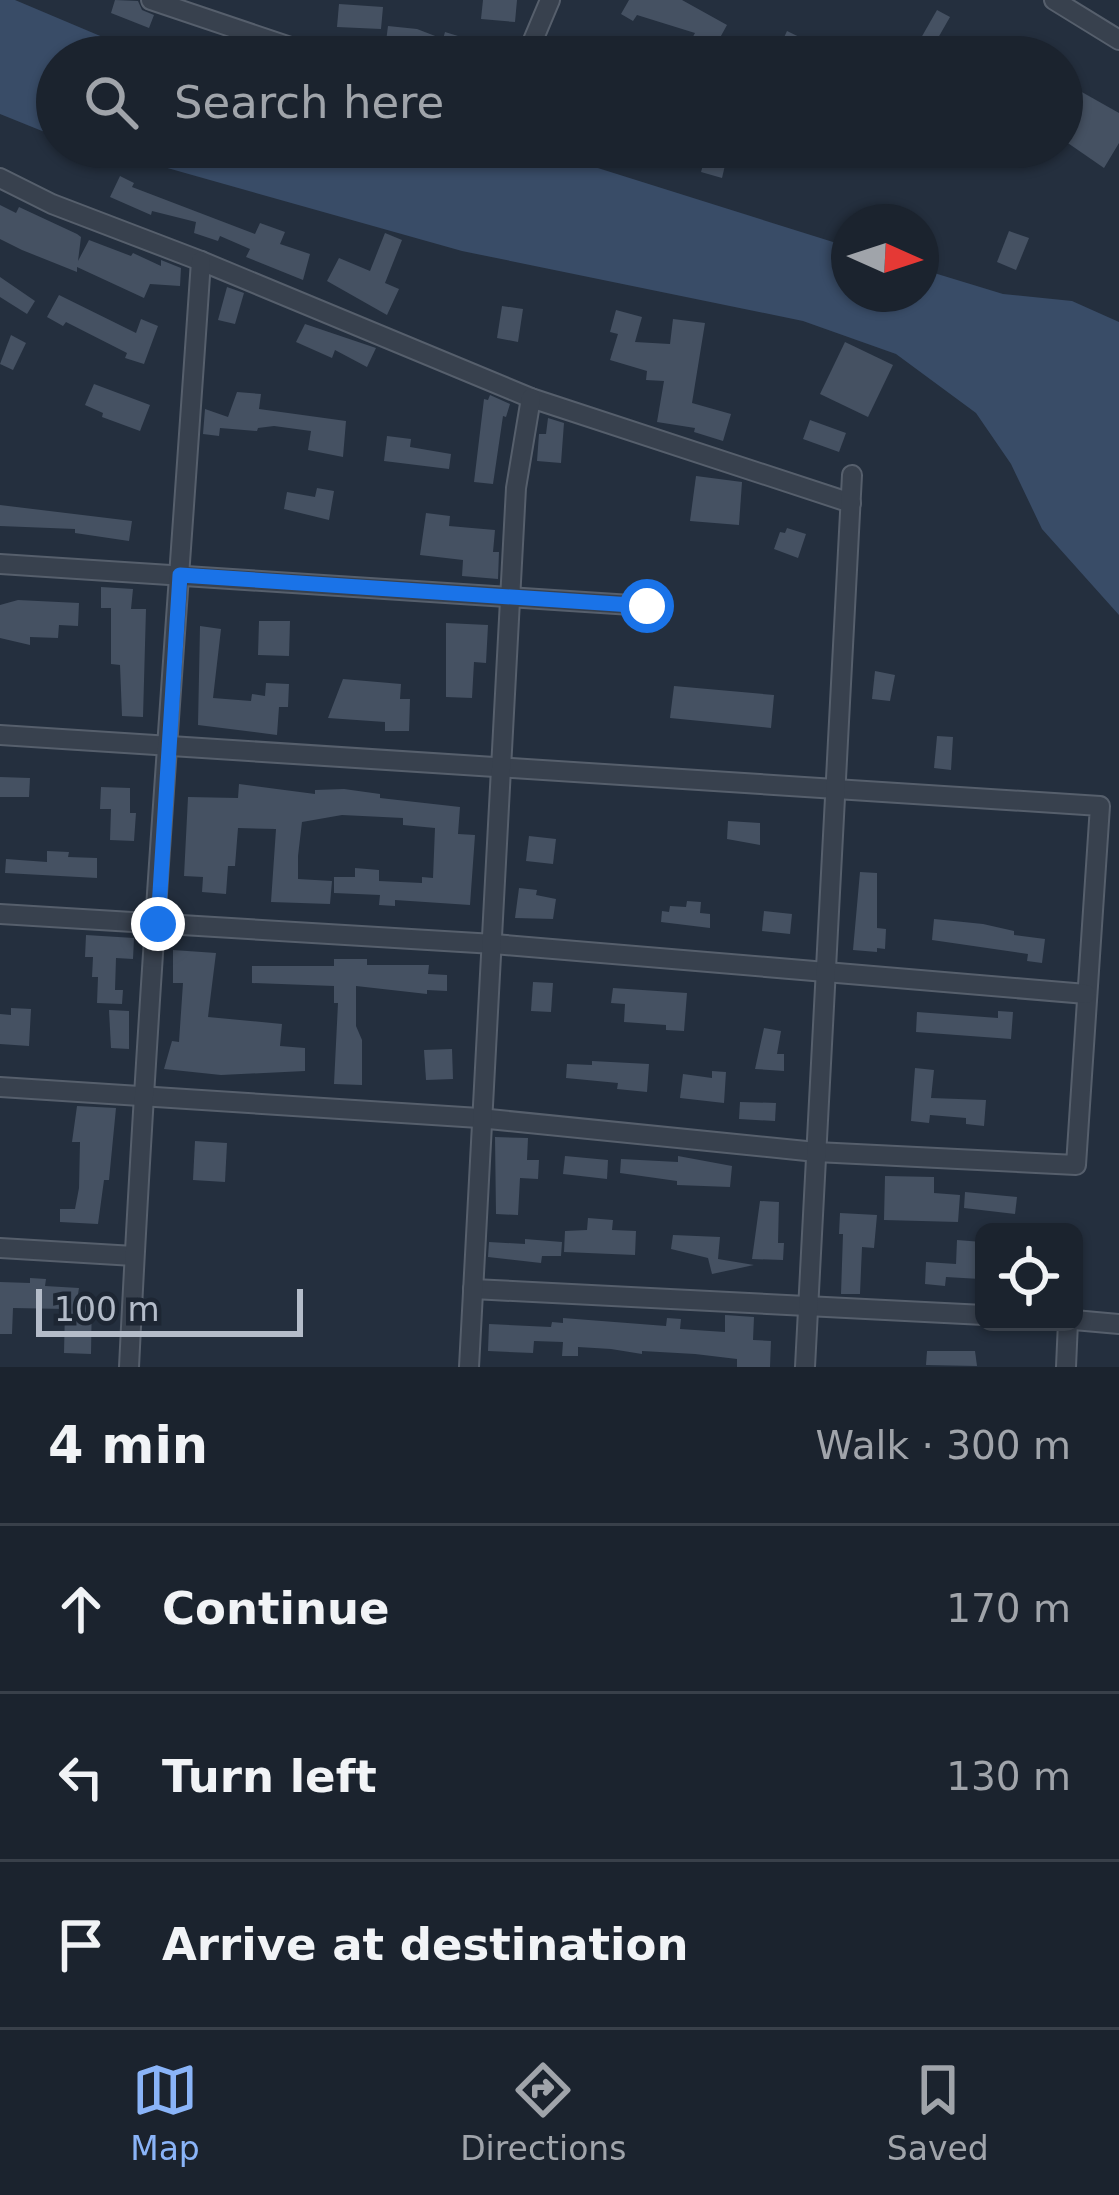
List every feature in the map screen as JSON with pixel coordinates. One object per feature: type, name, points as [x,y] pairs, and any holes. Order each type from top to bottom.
[{"type":"street","points":[[151,0],[258,36]]},
{"type":"street","points":[[535,36],[550,0]]},
{"type":"street","points":[[1054,0],[1119,40]]},
{"type":"street","points":[[0,178],[52,204],[531,398],[851,503]]},
{"type":"street","points":[[129,1367],[142,1096],[158,924],[201,261]]},
{"type":"street","points":[[469,1367],[516,488],[531,398]]},
{"type":"street","points":[[805,1367],[852,475]]},
{"type":"street","points":[[0,564],[647,606]]},
{"type":"street","points":[[0,735],[1100,806],[1076,1165],[816,1152],[482,1118],[0,1087]]},
{"type":"street","points":[[1099,817],[1118,818],[1119,822]]},
{"type":"street","points":[[0,914],[492,944],[1086,994]]},
{"type":"street","points":[[0,1248],[134,1256]]},
{"type":"street","points":[[473,1289],[975,1315]]},
{"type":"street","points":[[1083,1322],[1119,1324]]},
{"type":"street","points":[[1066,1367],[1070,1331]]},
{"type":"water","points":[[0,0],[15,0],[100,36],[36,36],[36,129],[0,114]]},
{"type":"water","points":[[168,168],[598,168],[831,241],[831,312],[939,312],[939,274],[1003,294],[1072,301],[1119,322],[1119,615],[1042,529],[1011,464],[976,413],[896,354],[803,321],[462,251]]},
{"type":"building","points":[[115,0],[138,1],[142,10],[154,15],[149,28],[111,13]]},
{"type":"building","points":[[483,0],[517,0],[515,22],[481,19]]},
{"type":"building","points":[[629,0],[682,0],[727,25],[721,36],[693,36],[637,15],[633,21],[621,14]]},
{"type":"building","points":[[339,4],[383,7],[381,29],[337,27]]},
{"type":"building","points":[[937,10],[950,17],[939,36],[922,36]]},
{"type":"building","points":[[388,26],[435,36],[387,36]]},
{"type":"building","points":[[1083,93],[1119,113],[1119,143],[1104,168],[1083,154]]},
{"type":"building","points":[[702,168],[724,168],[722,178],[701,172]]},
{"type":"building","points":[[120,176],[134,183],[132,187],[255,234],[260,223],[285,232],[280,244],[310,254],[303,280],[246,257],[250,249],[220,236],[218,241],[194,233],[196,222],[152,211],[151,215],[110,197]]},
{"type":"building","points":[[0,205],[16,213],[19,207],[77,234],[81,237],[78,261],[89,240],[161,266],[161,260],[181,268],[180,286],[150,284],[144,298],[77,267],[77,272],[22,250],[0,239]]},
{"type":"building","points":[[1009,231],[1029,238],[1016,270],[997,262]]},
{"type":"building","points":[[385,233],[402,240],[385,283],[399,289],[387,315],[327,281],[339,258],[370,271]]},
{"type":"building","points":[[0,277],[35,301],[27,314],[0,297]]},
{"type":"building","points":[[227,287],[244,293],[235,324],[218,320]]},
{"type":"building","points":[[59,295],[136,333],[141,319],[158,326],[144,364],[125,358],[127,353],[66,322],[63,326],[47,317]]},
{"type":"building","points":[[502,306],[523,309],[518,342],[497,338]]},
{"type":"building","points":[[616,310],[642,317],[635,342],[670,344],[673,319],[705,323],[692,403],[731,414],[723,441],[694,432],[695,428],[657,422],[664,381],[646,380],[647,371],[610,360],[618,334],[610,332]]},
{"type":"building","points":[[305,324],[376,348],[367,367],[335,350],[332,358],[296,342]]},
{"type":"building","points":[[11,335],[26,343],[13,370],[0,364]]},
{"type":"building","points":[[845,342],[893,365],[868,417],[820,394]]},
{"type":"building","points":[[94,384],[150,405],[140,431],[85,405]]},
{"type":"building","points":[[237,392],[261,394],[259,409],[346,421],[343,457],[308,450],[311,431],[274,426],[257,431],[220,428],[219,436],[203,434],[205,409],[228,417]]},
{"type":"building","points":[[490,395],[510,404],[503,416],[493,484],[474,482],[484,399]]},
{"type":"building","points":[[548,418],[564,423],[561,463],[537,461],[539,434],[546,434]]},
{"type":"building","points":[[810,420],[846,433],[839,452],[803,439]]},
{"type":"building","points":[[387,436],[411,439],[410,447],[451,454],[449,469],[384,461]]},
{"type":"building","points":[[696,476],[742,482],[739,525],[690,521]]},
{"type":"building","points":[[317,488],[334,491],[329,520],[284,509],[287,492],[315,497]]},
{"type":"building","points":[[0,505],[132,521],[129,541],[75,533],[75,529],[0,526]]},
{"type":"building","points":[[426,513],[450,516],[449,526],[495,530],[498,579],[462,576],[463,560],[420,555]]},
{"type":"building","points":[[787,528],[806,534],[798,558],[774,549],[780,532]]},
{"type":"building","points":[[101,587],[133,589],[131,609],[146,609],[143,717],[122,716],[120,665],[111,664],[111,608],[101,608]]},
{"type":"building","points":[[18,600],[79,603],[78,626],[59,625],[58,638],[30,637],[30,645],[0,638],[0,605]]},
{"type":"building","points":[[259,621],[290,621],[289,656],[258,655]]},
{"type":"building","points":[[446,623],[488,625],[486,663],[474,662],[472,698],[446,697]]},
{"type":"building","points":[[200,626],[221,629],[213,698],[251,701],[252,694],[265,696],[266,683],[289,684],[288,707],[279,707],[277,735],[198,725]]},
{"type":"building","points":[[875,671],[895,675],[890,701],[872,699]]},
{"type":"building","points":[[343,679],[401,684],[400,699],[410,699],[409,731],[385,731],[385,722],[328,718]]},
{"type":"building","points":[[674,686],[774,695],[771,728],[670,718]]},
{"type":"building","points":[[937,736],[953,737],[951,770],[934,768]]},
{"type":"building","points":[[0,777],[30,778],[29,797],[0,797]]},
{"type":"building","points":[[239,784],[315,794],[315,790],[344,789],[460,807],[458,834],[475,835],[470,905],[395,900],[395,906],[379,905],[380,895],[334,893],[334,877],[355,877],[355,868],[379,870],[379,881],[422,883],[422,877],[433,878],[435,828],[403,825],[403,818],[342,815],[302,822],[298,879],[332,881],[330,904],[271,902],[276,829],[238,828],[235,866],[228,866],[226,894],[202,892],[203,877],[184,876],[188,797],[238,798]]},
{"type":"building","points":[[101,787],[130,788],[130,813],[136,813],[134,841],[110,840],[111,809],[100,809]]},
{"type":"building","points":[[728,821],[760,823],[760,845],[727,839]]},
{"type":"building","points":[[529,836],[556,839],[553,864],[526,861]]},
{"type":"building","points":[[47,851],[97,858],[97,878],[5,873],[6,859],[47,862]]},
{"type":"building","points":[[860,872],[877,873],[877,928],[886,929],[885,949],[877,948],[877,952],[853,950]]},
{"type":"building","points":[[519,888],[556,899],[553,919],[515,918]]},
{"type":"building","points":[[687,901],[701,902],[700,913],[710,914],[710,928],[661,922],[662,911],[669,912],[670,906],[686,907]]},
{"type":"building","points":[[764,911],[792,914],[790,934],[762,931]]},
{"type":"building","points":[[934,919],[983,924],[1045,939],[1042,963],[1027,961],[1028,954],[932,940]]},
{"type":"building","points":[[86,935],[134,938],[133,959],[116,958],[115,990],[123,990],[122,1004],[97,1003],[98,977],[92,977],[93,957],[85,957]]},
{"type":"building","points":[[173,950],[216,953],[208,1017],[282,1024],[280,1046],[305,1048],[305,1071],[221,1075],[164,1069],[172,1041],[179,1042],[183,983],[173,983]]},
{"type":"building","points":[[334,959],[367,959],[367,965],[429,965],[428,974],[447,975],[447,991],[427,990],[427,994],[356,986],[362,1085],[334,1084],[338,1003],[334,1003],[334,986],[252,983],[252,966],[334,966]]},
{"type":"building","points":[[533,982],[553,983],[551,1012],[531,1011]]},
{"type":"building","points":[[613,988],[687,993],[684,1031],[624,1022],[625,1004],[611,1003]]},
{"type":"building","points":[[11,1008],[31,1009],[29,1046],[0,1044],[0,1014],[11,1015]]},
{"type":"building","points":[[109,1010],[129,1011],[129,1049],[111,1048]]},
{"type":"building","points":[[998,1011],[1013,1012],[1011,1039],[916,1032],[917,1012],[998,1018]]},
{"type":"building","points":[[764,1028],[781,1031],[777,1054],[784,1054],[784,1071],[755,1069]]},
{"type":"building","points":[[452,1049],[453,1079],[426,1080],[424,1050]]},
{"type":"building","points":[[592,1061],[649,1064],[647,1092],[617,1089],[618,1083],[566,1078],[567,1064],[592,1065]]},
{"type":"building","points":[[915,1068],[934,1070],[931,1098],[986,1100],[984,1126],[966,1124],[966,1118],[930,1115],[929,1123],[911,1121]]},
{"type":"building","points":[[712,1071],[726,1072],[724,1103],[680,1098],[683,1074],[712,1078]]},
{"type":"building","points":[[740,1102],[776,1103],[775,1121],[739,1119]]},
{"type":"building","points":[[77,1106],[116,1108],[109,1180],[104,1180],[98,1224],[60,1222],[60,1209],[75,1209],[79,1188],[80,1142],[72,1142]]},
{"type":"building","points":[[495,1137],[528,1138],[527,1160],[539,1160],[538,1179],[520,1178],[518,1215],[496,1214]]},
{"type":"building","points":[[195,1141],[227,1143],[225,1182],[193,1180]]},
{"type":"building","points":[[565,1156],[608,1160],[607,1179],[563,1174]]},
{"type":"building","points":[[678,1156],[732,1166],[730,1187],[677,1185],[677,1181],[620,1173],[621,1159],[678,1162]]},
{"type":"building","points":[[885,1176],[934,1177],[934,1193],[960,1195],[958,1222],[884,1220]]},
{"type":"building","points":[[965,1192],[1017,1197],[1015,1214],[964,1208]]},
{"type":"building","points":[[760,1201],[779,1202],[778,1243],[784,1243],[783,1260],[752,1259]]},
{"type":"building","points":[[840,1213],[877,1215],[874,1248],[862,1247],[860,1294],[841,1294]]},
{"type":"building","points":[[588,1218],[613,1220],[612,1230],[636,1231],[635,1255],[564,1252],[565,1231],[587,1230]]},
{"type":"building","points":[[673,1235],[720,1237],[718,1259],[754,1265],[712,1274],[708,1258],[671,1249]]},
{"type":"building","points":[[525,1239],[562,1242],[561,1256],[542,1256],[541,1263],[488,1257],[489,1242],[525,1244]]},
{"type":"building","points":[[957,1240],[975,1241],[975,1279],[946,1277],[945,1286],[925,1284],[926,1262],[956,1264]]},
{"type":"building","points":[[30,1278],[46,1279],[45,1286],[79,1288],[78,1294],[92,1295],[91,1354],[64,1353],[65,1309],[13,1308],[12,1334],[0,1334],[0,1282],[30,1283]]},
{"type":"building","points":[[725,1315],[754,1317],[753,1340],[771,1341],[770,1367],[737,1367],[737,1359],[695,1354],[578,1347],[578,1356],[562,1356],[563,1342],[534,1341],[533,1353],[488,1351],[489,1324],[551,1327],[552,1322],[563,1323],[563,1318],[666,1326],[667,1318],[681,1319],[680,1329],[725,1332]]},
{"type":"building","points":[[927,1351],[975,1351],[977,1366],[926,1365]]},
{"type":"route","points":[[158,924],[180,575],[647,606]]}]
